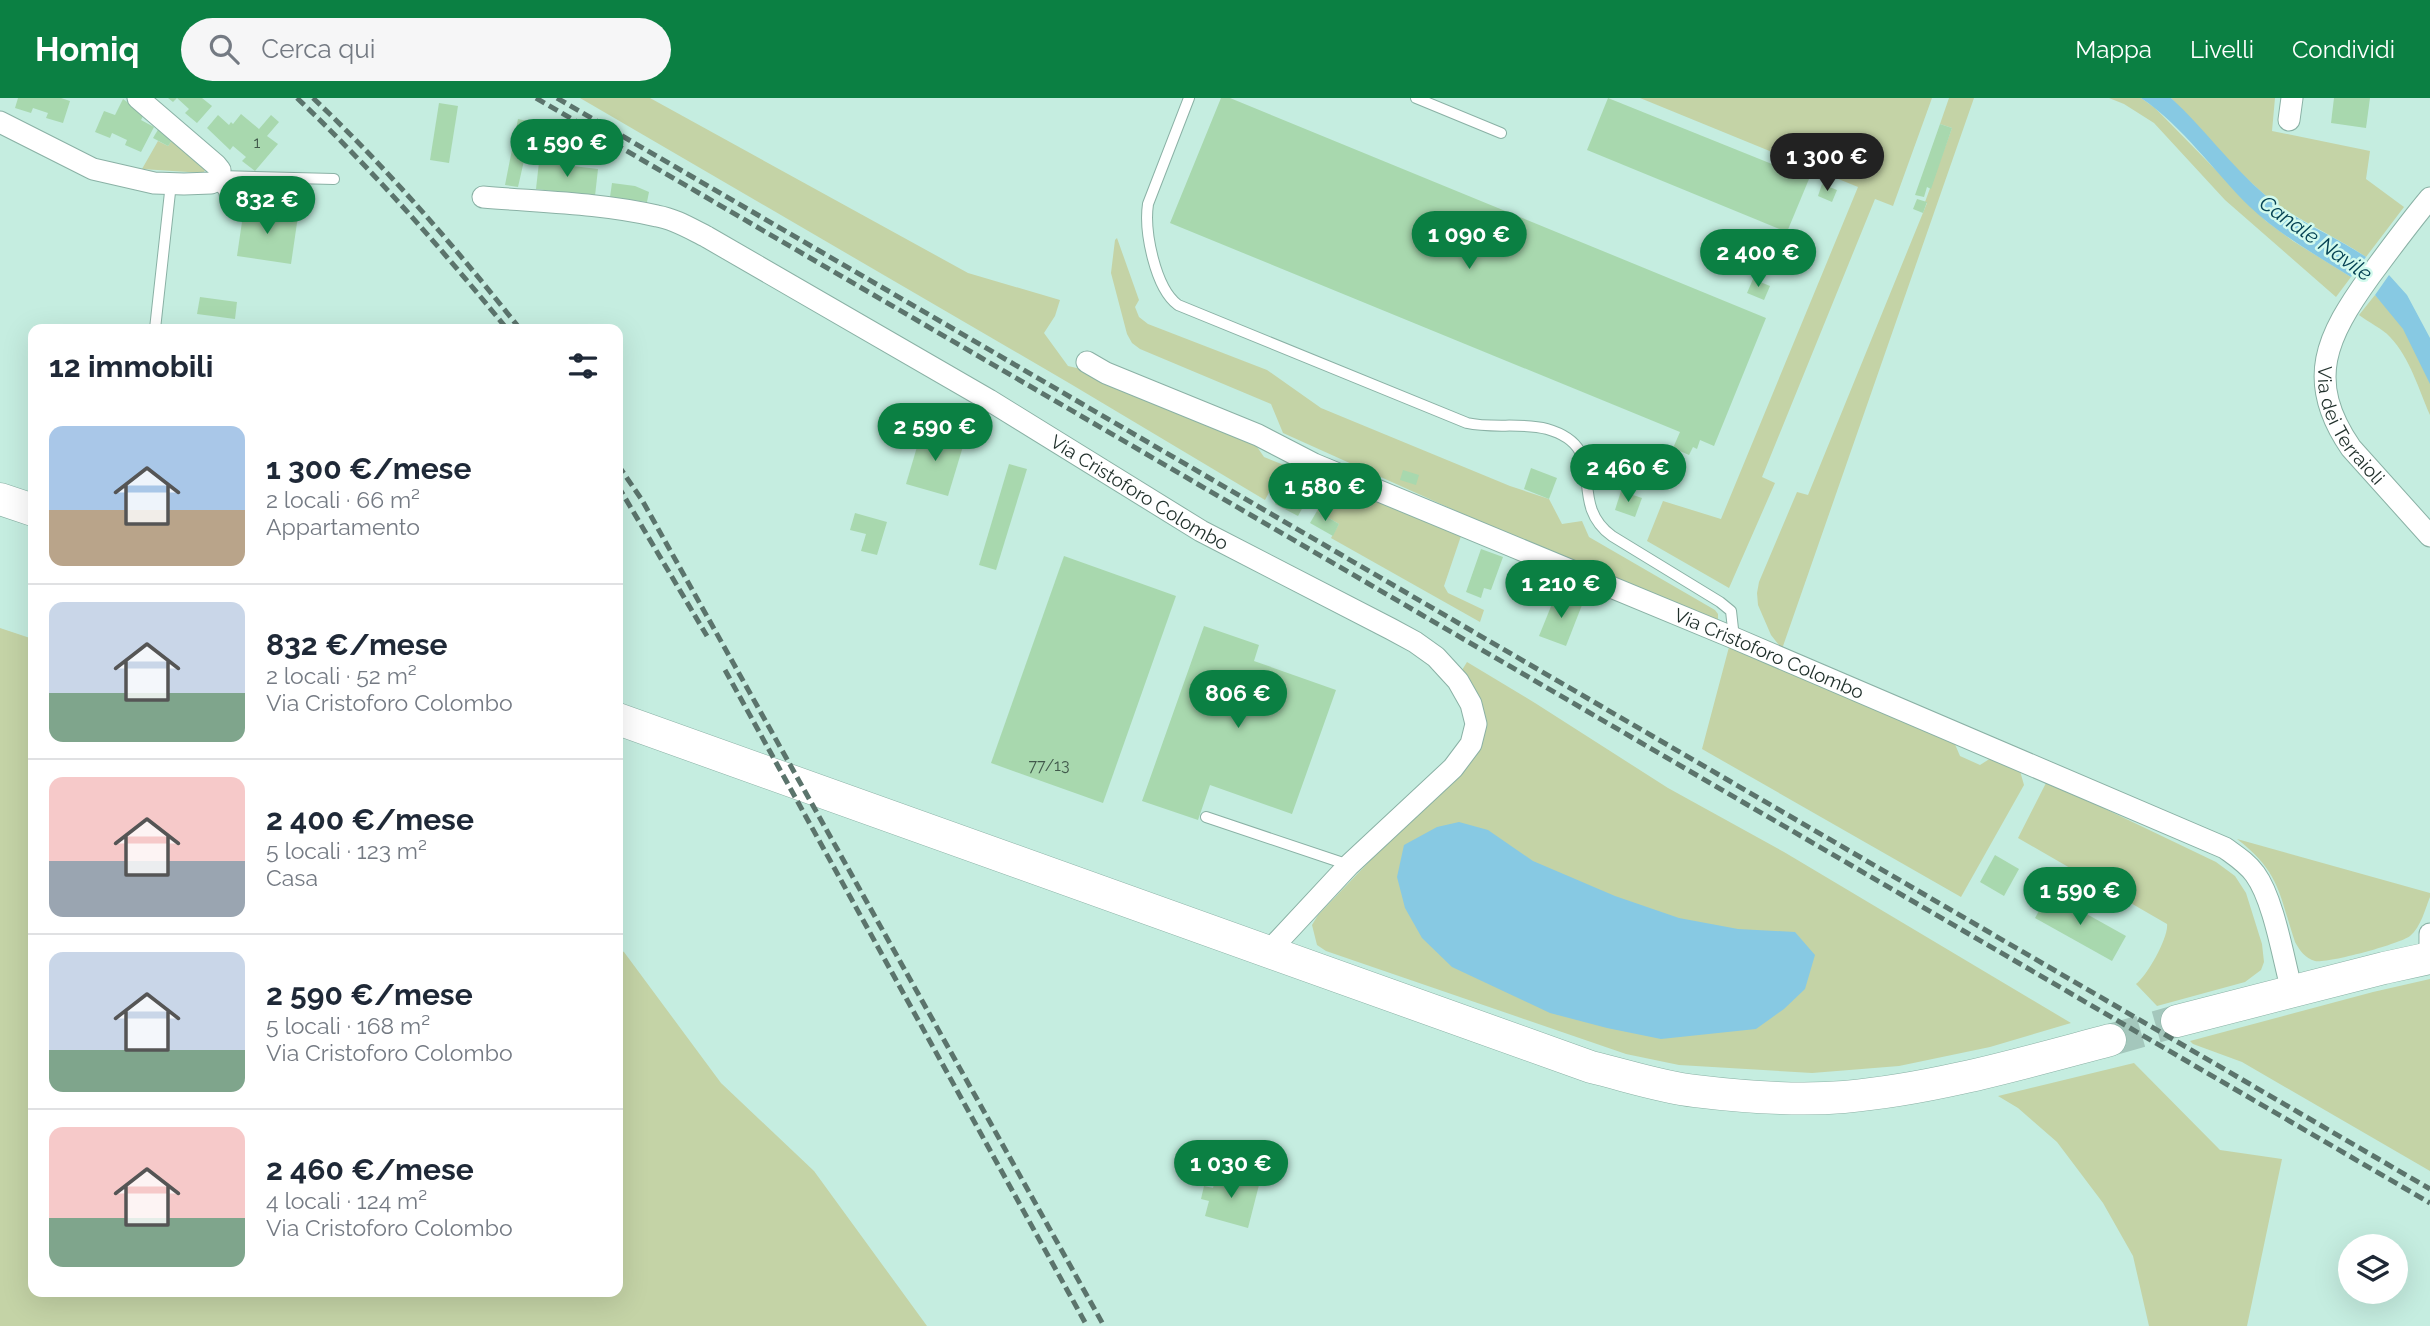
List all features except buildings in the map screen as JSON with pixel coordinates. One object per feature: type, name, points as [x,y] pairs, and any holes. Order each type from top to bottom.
[{"type":"main road","points":[[0,499],[28,508]]},
{"type":"main road","points":[[623,721],[1591,1067],[1693,1091],[1783,1098],[1842,1097],[1984,1074],[2110,1040]]},
{"type":"main road","points":[[2177,1021],[2430,958]]},
{"type":"street","points":[[138,98],[217,174]]},
{"type":"street","points":[[2289,120],[2292,98]]},
{"type":"street","points":[[0,122],[93,169],[154,183],[172,183],[217,174]]},
{"type":"street","name":"Via Cristoforo Colombo","points":[[483,197],[612,209],[659,216],[680,223],[989,400],[1201,531],[1391,629],[1436,657],[1458,681],[1471,704],[1476,724],[1471,744],[1453,768],[1349,865],[1268,952]]},
{"type":"street","name":"Via dei Terraioli","points":[[2430,198],[2348,307],[2335,329],[2326,362],[2327,396],[2333,416],[2351,448],[2430,536]]},
{"type":"street","name":"Via Cristoforo Colombo","points":[[1087,362],[1106,373],[1258,435],[1314,464],[1734,638],[2225,849],[2244,862],[2260,882],[2272,912],[2292,991]]},
{"type":"street","points":[[2430,934],[2430,950]]},
{"type":"lane","points":[[1189,98],[1146,215],[1160,281],[1170,300],[1178,306],[1467,423],[1484,427],[1530,426],[1549,429],[1577,444],[1584,455],[1589,504],[1599,525],[1612,536],[1731,611],[1734,638]]},
{"type":"lane","points":[[1416,98],[1501,133]]},
{"type":"lane","points":[[226,203],[217,174],[334,179]]},
{"type":"lane","points":[[156,324],[172,183]]},
{"type":"lane","points":[[1206,817],[1349,865]]},
{"type":"green space","points":[[580,98],[650,98],[968,273],[1060,300],[1055,316],[1044,333],[1068,366],[1081,369],[1253,441],[1264,457],[1284,465],[1265,500],[1069,383]]},
{"type":"green space","points":[[1640,98],[1932,98],[1893,206],[1875,199],[1762,477],[1775,483],[1729,588],[1647,541],[1663,501],[1721,519],[1858,187]]},
{"type":"green space","points":[[1949,98],[1974,98],[1782,649],[1771,635],[1758,605],[1759,582],[1797,492],[1808,495],[1927,203],[1925,202],[1952,128],[1940,124]]},
{"type":"green space","points":[[2109,98],[2141,98],[2155,108],[2266,221],[2351,277],[2336,297],[2225,200],[2154,123]]},
{"type":"green space","points":[[2171,98],[2275,98],[2272,131],[2370,151],[2366,179],[2404,207],[2366,257],[2265,195],[2228,160]]},
{"type":"green space","points":[[173,139],[206,169],[203,173],[142,169],[158,141],[168,146]]},
{"type":"green space","points":[[1117,238],[1139,300],[1135,307],[1139,317],[1148,324],[1267,370],[1321,408],[1510,486],[1549,499],[1562,524],[1582,521],[1589,537],[1715,610],[1718,619],[1715,621],[1505,533],[1283,433],[1271,404],[1140,349],[1132,343],[1127,334],[1111,273]]},
{"type":"green space","points":[[2375,295],[2400,324],[2421,358],[2430,382],[2430,415],[2397,345],[2383,331],[2359,315]]},
{"type":"green space","points":[[1333,484],[1461,536],[1444,586],[1448,593],[1484,610],[1480,622],[1331,538],[1339,524],[1317,511]]},
{"type":"green space","points":[[0,628],[28,637],[28,1297],[623,1297],[623,952],[721,1083],[814,1171],[927,1326],[0,1326]]},
{"type":"green space","points":[[1729,647],[1954,742],[1960,756],[1980,765],[1991,758],[2020,771],[2024,785],[1961,897],[1702,749]]},
{"type":"green space","points":[[1467,662],[1668,788],[1784,852],[2071,1023],[1990,1047],[1899,1066],[1812,1073],[1679,1065],[1626,1054],[1326,951],[1317,945],[1312,925],[1318,915],[1475,749],[1459,675]]},
{"type":"green space","points":[[2047,781],[2216,862],[2235,876],[2246,893],[2262,944],[2264,962],[2261,970],[2245,982],[2157,1006],[2136,984],[2156,956],[2165,938],[2167,924],[2018,838]]},
{"type":"green space","points":[[2237,839],[2430,893],[2430,897],[2420,923],[2410,936],[2363,953],[2315,961],[2303,954],[2295,942],[2281,897],[2270,873]]},
{"type":"green space","points":[[2430,979],[2430,1171],[2242,1062],[2190,1041],[2373,992]]},
{"type":"green space","points":[[2134,1063],[2220,1150],[2282,1159],[2247,1326],[2149,1326],[2133,1256],[2103,1203],[2057,1142],[2018,1108],[1998,1096]]},
{"type":"water","name":"Canale Navile","points":[[2141,98],[2171,98],[2265,195],[2289,213],[2366,257],[2351,277],[2299,245],[2250,207],[2171,122]]},
{"type":"water","points":[[2389,275],[2407,295],[2430,338],[2430,384],[2403,329],[2375,295]]},
{"type":"water","points":[[1459,822],[1488,830],[1533,861],[1615,896],[1679,918],[1738,929],[1795,932],[1815,955],[1805,989],[1784,1009],[1756,1029],[1661,1039],[1550,1013],[1452,967],[1422,938],[1405,908],[1397,877],[1404,845],[1437,827]]},
{"type":"tunnel","points":[[2110,1040],[2177,1021]]},
{"type":"railway","points":[[297,98],[406,210],[503,324]]},
{"type":"railway","points":[[313,98],[421,210],[516,324]]},
{"type":"railway","points":[[536,98],[2430,1203]]},
{"type":"railway","points":[[557,98],[2430,1189]]},
{"type":"railway","points":[[623,472],[642,500],[1104,1326]]},
{"type":"railway","points":[[623,494],[707,636]]},
{"type":"railway","points":[[725,670],[1087,1326]]}]
